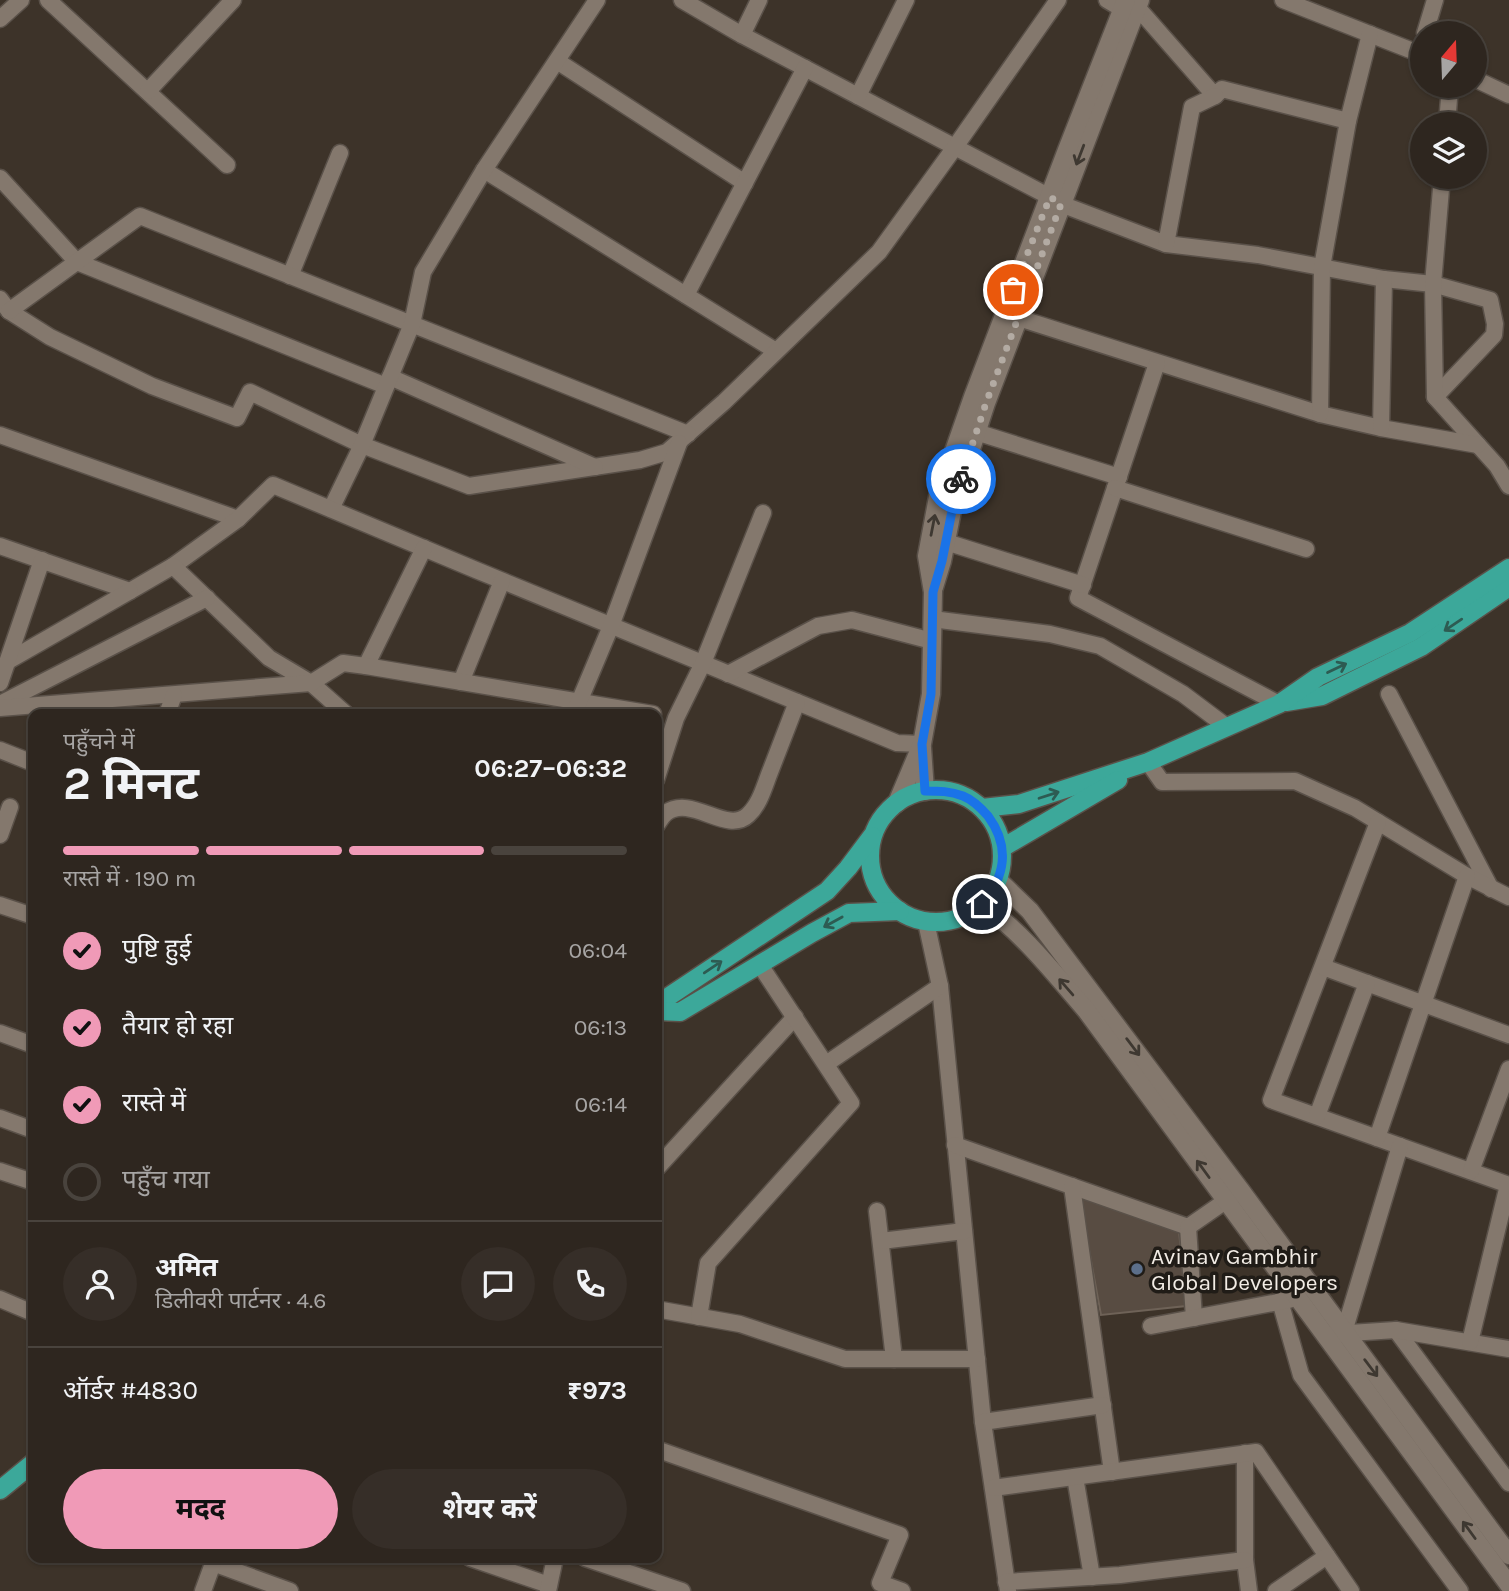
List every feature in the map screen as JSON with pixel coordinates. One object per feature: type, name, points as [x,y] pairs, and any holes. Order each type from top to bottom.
[{"type":"main road","points":[[982,808],[1019,804],[1148,762],[1279,704],[1318,677],[1410,633],[1509,568]]},
{"type":"main road","points":[[1279,704],[1322,696],[1420,647],[1509,587]]},
{"type":"main road","points":[[1002,848],[1148,762]]},
{"type":"main road","points":[[662,1001],[827,891],[848,868],[884,816],[897,803],[915,794],[946,791],[965,797],[982,808],[996,827],[1002,848],[1002,865],[998,880],[982,904],[965,916],[946,922],[926,922],[912,918],[883,896],[873,876],[870,854],[875,832]]},
{"type":"main road","points":[[662,1011],[680,1012],[849,914],[900,911]]},
{"type":"main road","points":[[0,1490],[28,1467]]},
{"type":"street","points":[[0,19],[20,0]]},
{"type":"street","points":[[48,0],[227,165]]},
{"type":"street","points":[[148,92],[233,0]]},
{"type":"street","points":[[331,509],[362,445],[412,324],[424,272],[484,170],[597,0]]},
{"type":"street","points":[[682,0],[742,35],[1056,200],[1166,244],[1258,255],[1433,284],[1490,300],[1495,324],[1494,335],[1435,397]]},
{"type":"street","points":[[742,35],[759,0]]},
{"type":"street","points":[[858,96],[906,0]]},
{"type":"street","points":[[684,437],[412,324],[141,216],[77,262],[5,305],[50,337],[152,386],[237,418],[250,392],[362,445],[469,486],[640,460],[667,452],[724,402],[879,252],[1058,0]]},
{"type":"street","points":[[1107,0],[1132,7],[1215,96]]},
{"type":"street","points":[[1283,0],[1370,34],[1410,46]]},
{"type":"street","points":[[1429,21],[1435,0]]},
{"type":"street","points":[[897,803],[922,744],[931,694],[933,592],[927,556],[938,497],[973,397],[1011,315],[1132,7]]},
{"type":"street","points":[[1320,414],[1322,267],[1348,121],[1370,34]]},
{"type":"street","points":[[557,61],[745,183]]},
{"type":"street","points":[[685,295],[805,68]]},
{"type":"street","points":[[1488,85],[1509,95]]},
{"type":"street","points":[[1166,244],[1192,107],[1215,96],[1222,89],[1348,121]]},
{"type":"street","points":[[290,276],[340,153]]},
{"type":"street","points":[[484,170],[776,351]]},
{"type":"street","points":[[0,178],[77,262],[388,381],[595,467]]},
{"type":"street","points":[[1441,189],[1433,284],[1435,397],[1497,466],[1509,486]]},
{"type":"street","points":[[1381,428],[1384,278]]},
{"type":"street","points":[[1011,315],[1320,414],[1478,445]]},
{"type":"street","points":[[933,592],[954,501],[1011,315]]},
{"type":"street","points":[[1157,363],[1078,598],[1279,704]]},
{"type":"street","points":[[976,432],[1306,549]]},
{"type":"street","points":[[0,435],[239,519]]},
{"type":"street","points":[[0,706],[174,695],[311,682],[343,663],[461,682],[575,708],[611,626],[684,437]]},
{"type":"street","points":[[2,673],[173,566],[239,519],[273,485],[897,743],[922,744]]},
{"type":"street","points":[[662,761],[676,718],[703,663],[763,513]]},
{"type":"street","points":[[946,542],[1083,584]]},
{"type":"street","points":[[0,546],[130,591]]},
{"type":"street","points":[[366,666],[424,548]]},
{"type":"street","points":[[2,673],[7,637],[42,560]]},
{"type":"street","points":[[173,566],[269,658],[311,682],[341,709]]},
{"type":"street","points":[[461,682],[502,581]]},
{"type":"street","points":[[0,706],[207,598]]},
{"type":"street","points":[[932,619],[1050,634],[1100,646],[1183,694],[1227,727]]},
{"type":"street","points":[[728,674],[818,626],[852,620],[932,641]]},
{"type":"street","points":[[1389,694],[1491,889]]},
{"type":"street","points":[[169,709],[174,695]]},
{"type":"street","points":[[662,819],[667,813],[681,807],[722,818],[739,820],[747,816],[759,802],[797,702]]},
{"type":"street","points":[[662,715],[676,718]]},
{"type":"street","points":[[922,744],[925,791]]},
{"type":"street","points":[[0,750],[28,761]]},
{"type":"street","points":[[1148,762],[1162,782],[1295,781],[1355,808],[1467,876],[1509,897]]},
{"type":"street","points":[[0,835],[10,807]]},
{"type":"street","points":[[1378,822],[1272,1100],[1508,1185],[1470,1342]]},
{"type":"street","points":[[1377,1138],[1467,876]]},
{"type":"street","points":[[998,880],[1030,911],[1306,1295],[1344,1332],[1509,1555]]},
{"type":"street","points":[[982,904],[1029,944],[1086,1010],[1233,1196]]},
{"type":"street","points":[[0,905],[28,914]]},
{"type":"street","points":[[926,922],[940,986],[983,1422],[1007,1589],[1092,1577],[1121,1583],[1245,1560]]},
{"type":"street","points":[[699,1317],[708,1263],[851,1103],[760,965]]},
{"type":"street","points":[[1323,967],[1509,1035]]},
{"type":"street","points":[[1317,1116],[1367,983]]},
{"type":"street","points":[[826,1064],[940,986]]},
{"type":"street","points":[[662,1162],[795,1017]]},
{"type":"street","points":[[0,1033],[28,1043]]},
{"type":"street","points":[[1471,1171],[1509,1069]]},
{"type":"street","points":[[0,1118],[28,1128]]},
{"type":"street","points":[[956,1145],[1188,1227]]},
{"type":"street","points":[[1344,1332],[1400,1146]]},
{"type":"street","points":[[0,1171],[28,1180]]},
{"type":"street","points":[[1072,1186],[1112,1472]]},
{"type":"street","points":[[1188,1227],[1233,1196]]},
{"type":"street","points":[[877,1211],[894,1359]]},
{"type":"street","points":[[1188,1227],[1194,1318]]},
{"type":"street","points":[[881,1241],[964,1231]]},
{"type":"street","points":[[1151,1326],[1306,1295]]},
{"type":"street","points":[[1306,1295],[1325,1335],[1509,1584]]},
{"type":"street","points":[[0,1299],[28,1309]]},
{"type":"street","points":[[1280,1301],[1301,1375],[1460,1591]]},
{"type":"street","points":[[662,1310],[740,1324],[845,1359],[977,1359]]},
{"type":"street","points":[[1396,1330],[1509,1483]]},
{"type":"street","points":[[1325,1335],[1396,1330],[1509,1349]]},
{"type":"street","points":[[983,1422],[1103,1405]]},
{"type":"street","points":[[662,1451],[900,1535],[880,1583],[902,1591]]},
{"type":"street","points":[[993,1488],[1256,1452],[1351,1591]]},
{"type":"street","points":[[1245,1453],[1245,1560],[1249,1591]]},
{"type":"street","points":[[1076,1477],[1092,1577]]},
{"type":"street","points":[[1276,1591],[1327,1556]]},
{"type":"street","points":[[203,1591],[213,1563]]},
{"type":"street","points":[[221,1563],[290,1591]]},
{"type":"street","points":[[483,1563],[549,1588],[554,1563]]},
{"type":"street","points":[[600,1563],[682,1591]]},
{"type":"building","name":"Avinav Gambhir Global Developers","points":[[1079,1196],[1179,1231],[1186,1306],[1101,1315]]},
{"type":"way so far","points":[[961,479],[986,403],[1061,204],[1050,197],[1013,290]]},
{"type":"place","name":"Avinav Gambhir Global Developers","points":[[1137,1269]]},
{"type":"route","points":[[961,479],[933,592],[931,694],[922,744],[925,791],[946,791],[965,797],[982,808],[996,827],[1002,848],[1002,865],[998,880],[982,904]]}]
